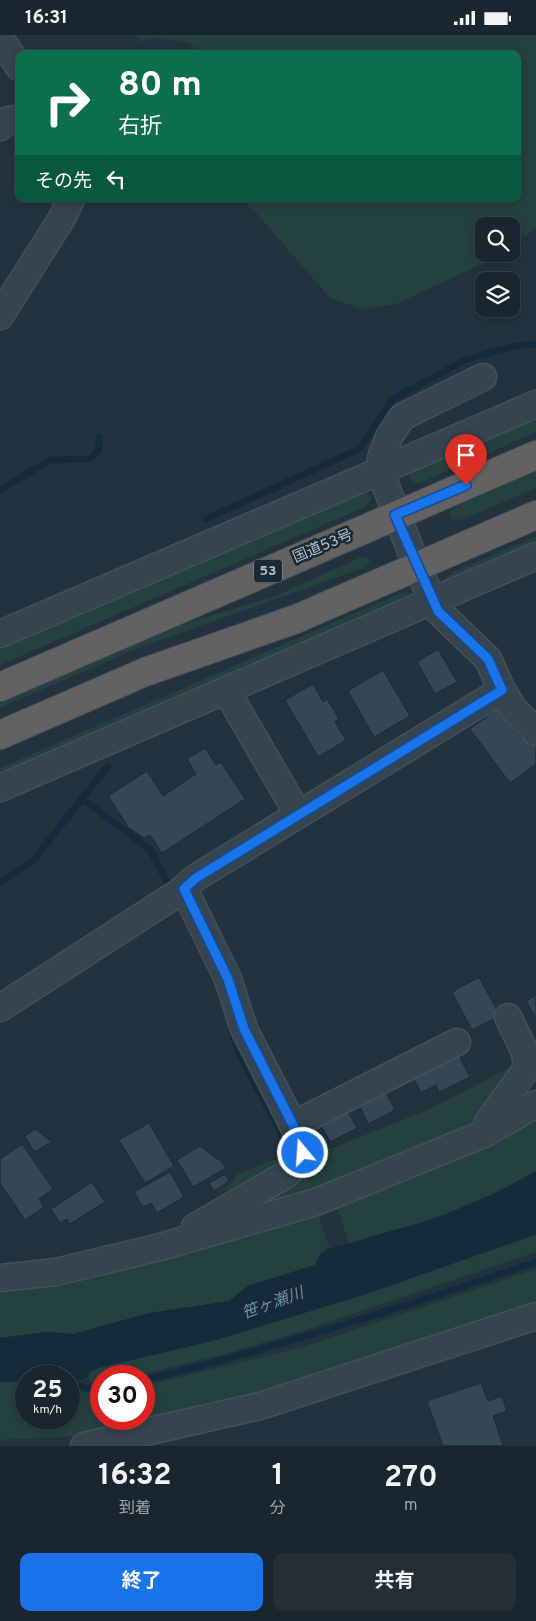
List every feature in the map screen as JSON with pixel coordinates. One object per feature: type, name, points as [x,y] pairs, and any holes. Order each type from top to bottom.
[{"type":"highway","name":"国道53号","points":[[0,687],[536,455]]},
{"type":"highway","points":[[0,735],[145,672],[296,619],[536,515]]},
{"type":"street","points":[[0,127],[6,121],[15,119]]},
{"type":"street","points":[[0,316],[62,218],[70,202]]},
{"type":"street","points":[[483,377],[402,417],[388,437],[381,457],[380,471],[395,515],[438,611],[488,659],[502,690],[513,708],[536,732]]},
{"type":"street","points":[[0,634],[536,404]]},
{"type":"street","points":[[0,788],[536,556]]},
{"type":"street","points":[[0,1008],[178,893],[196,878],[502,690]]},
{"type":"street","points":[[226,691],[298,814]]},
{"type":"street","points":[[160,1247],[287,1174],[303,1153],[293,1125],[244,1029],[228,979],[178,893]]},
{"type":"street","points":[[486,1133],[488,1122],[527,1068],[525,1053],[508,1017]]},
{"type":"street","points":[[293,1125],[457,1042]]},
{"type":"street","points":[[0,1278],[56,1272],[160,1247],[316,1202],[486,1133],[536,1104]]},
{"type":"street","points":[[84,1446],[260,1406],[536,1316]]},
{"type":"green space","points":[[135,35],[536,35],[536,228],[520,240],[520,217],[475,217],[475,262],[485,262],[397,304],[361,309],[330,298],[257,214],[243,202],[521,202],[521,50],[195,50],[189,42],[156,38],[140,41]]},
{"type":"green space","points":[[536,416],[536,432],[420,483],[413,483],[409,476],[413,470]]},
{"type":"green space","points":[[536,471],[536,488],[466,518],[455,521],[450,517],[450,511],[460,504]]},
{"type":"green space","points":[[367,490],[371,499],[365,507],[0,665],[0,643]]},
{"type":"green space","points":[[536,536],[536,548],[445,582],[446,577],[453,572]]},
{"type":"green space","points":[[361,557],[368,557],[370,561],[366,567],[136,649],[0,708],[0,703],[183,624],[275,596]]},
{"type":"green space","points":[[403,592],[417,594],[0,779],[0,768]]},
{"type":"green space","points":[[517,1064],[480,1124],[428,1152],[199,1231],[315,1155],[432,1108]]},
{"type":"green space","points":[[536,1110],[536,1171],[507,1188],[436,1218],[349,1244],[335,1202]]},
{"type":"green space","points":[[288,1154],[291,1160],[252,1188],[218,1191],[233,1182],[238,1174]]},
{"type":"green space","points":[[316,1208],[329,1247],[318,1256],[315,1265],[248,1286],[229,1301],[150,1313],[73,1334],[47,1332],[0,1338],[0,1286]]},
{"type":"green space","points":[[536,1234],[536,1252],[296,1333],[221,1355],[155,1371],[155,1365],[111,1365],[216,1340],[366,1294]]},
{"type":"green space","points":[[536,1269],[536,1308],[313,1382],[155,1420],[155,1383],[303,1347]]},
{"type":"green space","points":[[15,1381],[15,1430],[80,1430],[80,1391],[90,1393],[90,1430],[115,1430],[94,1435],[0,1440],[0,1382]]},
{"type":"water","name":"笹ヶ瀬川","points":[[536,1171],[536,1234],[529,1237],[366,1294],[216,1340],[111,1365],[90,1365],[88,1377],[80,1380],[80,1365],[15,1365],[15,1381],[0,1382],[0,1338],[47,1332],[73,1334],[150,1313],[229,1301],[248,1286],[315,1265],[322,1253],[332,1247],[416,1224],[448,1213],[487,1197]]},
{"type":"building","points":[[438,649],[457,682],[435,694],[417,662]]},
{"type":"building","points":[[383,670],[410,716],[374,737],[348,691]]},
{"type":"building","points":[[313,684],[323,702],[327,699],[339,719],[335,722],[346,740],[318,757],[285,700]]},
{"type":"building","points":[[497,709],[521,738],[527,734],[536,744],[536,764],[510,783],[470,729]]},
{"type":"building","points":[[205,748],[216,765],[221,762],[245,799],[162,853],[150,835],[144,838],[129,828],[108,796],[147,771],[163,796],[196,774],[187,759]]},
{"type":"building","points":[[479,977],[500,1016],[472,1030],[452,992]]},
{"type":"building","points":[[536,995],[536,1018],[526,1001]]},
{"type":"building","points":[[457,1052],[470,1077],[439,1092],[436,1085],[421,1093],[412,1075]]},
{"type":"building","points":[[384,1089],[395,1110],[368,1124],[358,1102]]},
{"type":"building","points":[[346,1108],[357,1128],[330,1142],[319,1121]]},
{"type":"building","points":[[149,1123],[174,1166],[145,1183],[119,1140]]},
{"type":"building","points":[[35,1129],[52,1142],[34,1152],[25,1136]]},
{"type":"building","points":[[22,1144],[53,1189],[39,1199],[44,1207],[25,1220],[0,1183],[0,1159]]},
{"type":"building","points":[[200,1146],[222,1162],[226,1168],[193,1187],[177,1160]]},
{"type":"building","points":[[170,1172],[184,1197],[157,1213],[151,1203],[143,1207],[134,1192]]},
{"type":"building","points":[[225,1174],[229,1181],[214,1191],[209,1183]]},
{"type":"building","points":[[92,1182],[105,1202],[70,1224],[67,1219],[60,1223],[51,1209]]},
{"type":"building","points":[[481,1383],[488,1401],[502,1396],[507,1411],[493,1416],[503,1446],[443,1446],[427,1401]]},
{"type":"waterway","points":[[206,519],[359,449],[393,399],[465,360],[514,346],[536,344]]},
{"type":"waterway","points":[[0,490],[50,460],[90,459],[99,450],[99,437]]},
{"type":"waterway","points":[[0,882],[32,862],[108,766]]},
{"type":"waterway","points":[[82,799],[150,849],[171,890]]},
{"type":"waterway","points":[[232,1031],[238,1052],[287,1144]]},
{"type":"waterway","points":[[155,1377],[194,1368],[341,1325],[439,1295],[536,1262]]},
{"type":"waterway","points":[[80,1386],[90,1389]]},
{"type":"route","points":[[303,1153],[293,1125],[244,1029],[228,979],[184,889],[196,878],[298,814],[502,690],[488,659],[438,611],[395,515],[466,485]]}]
